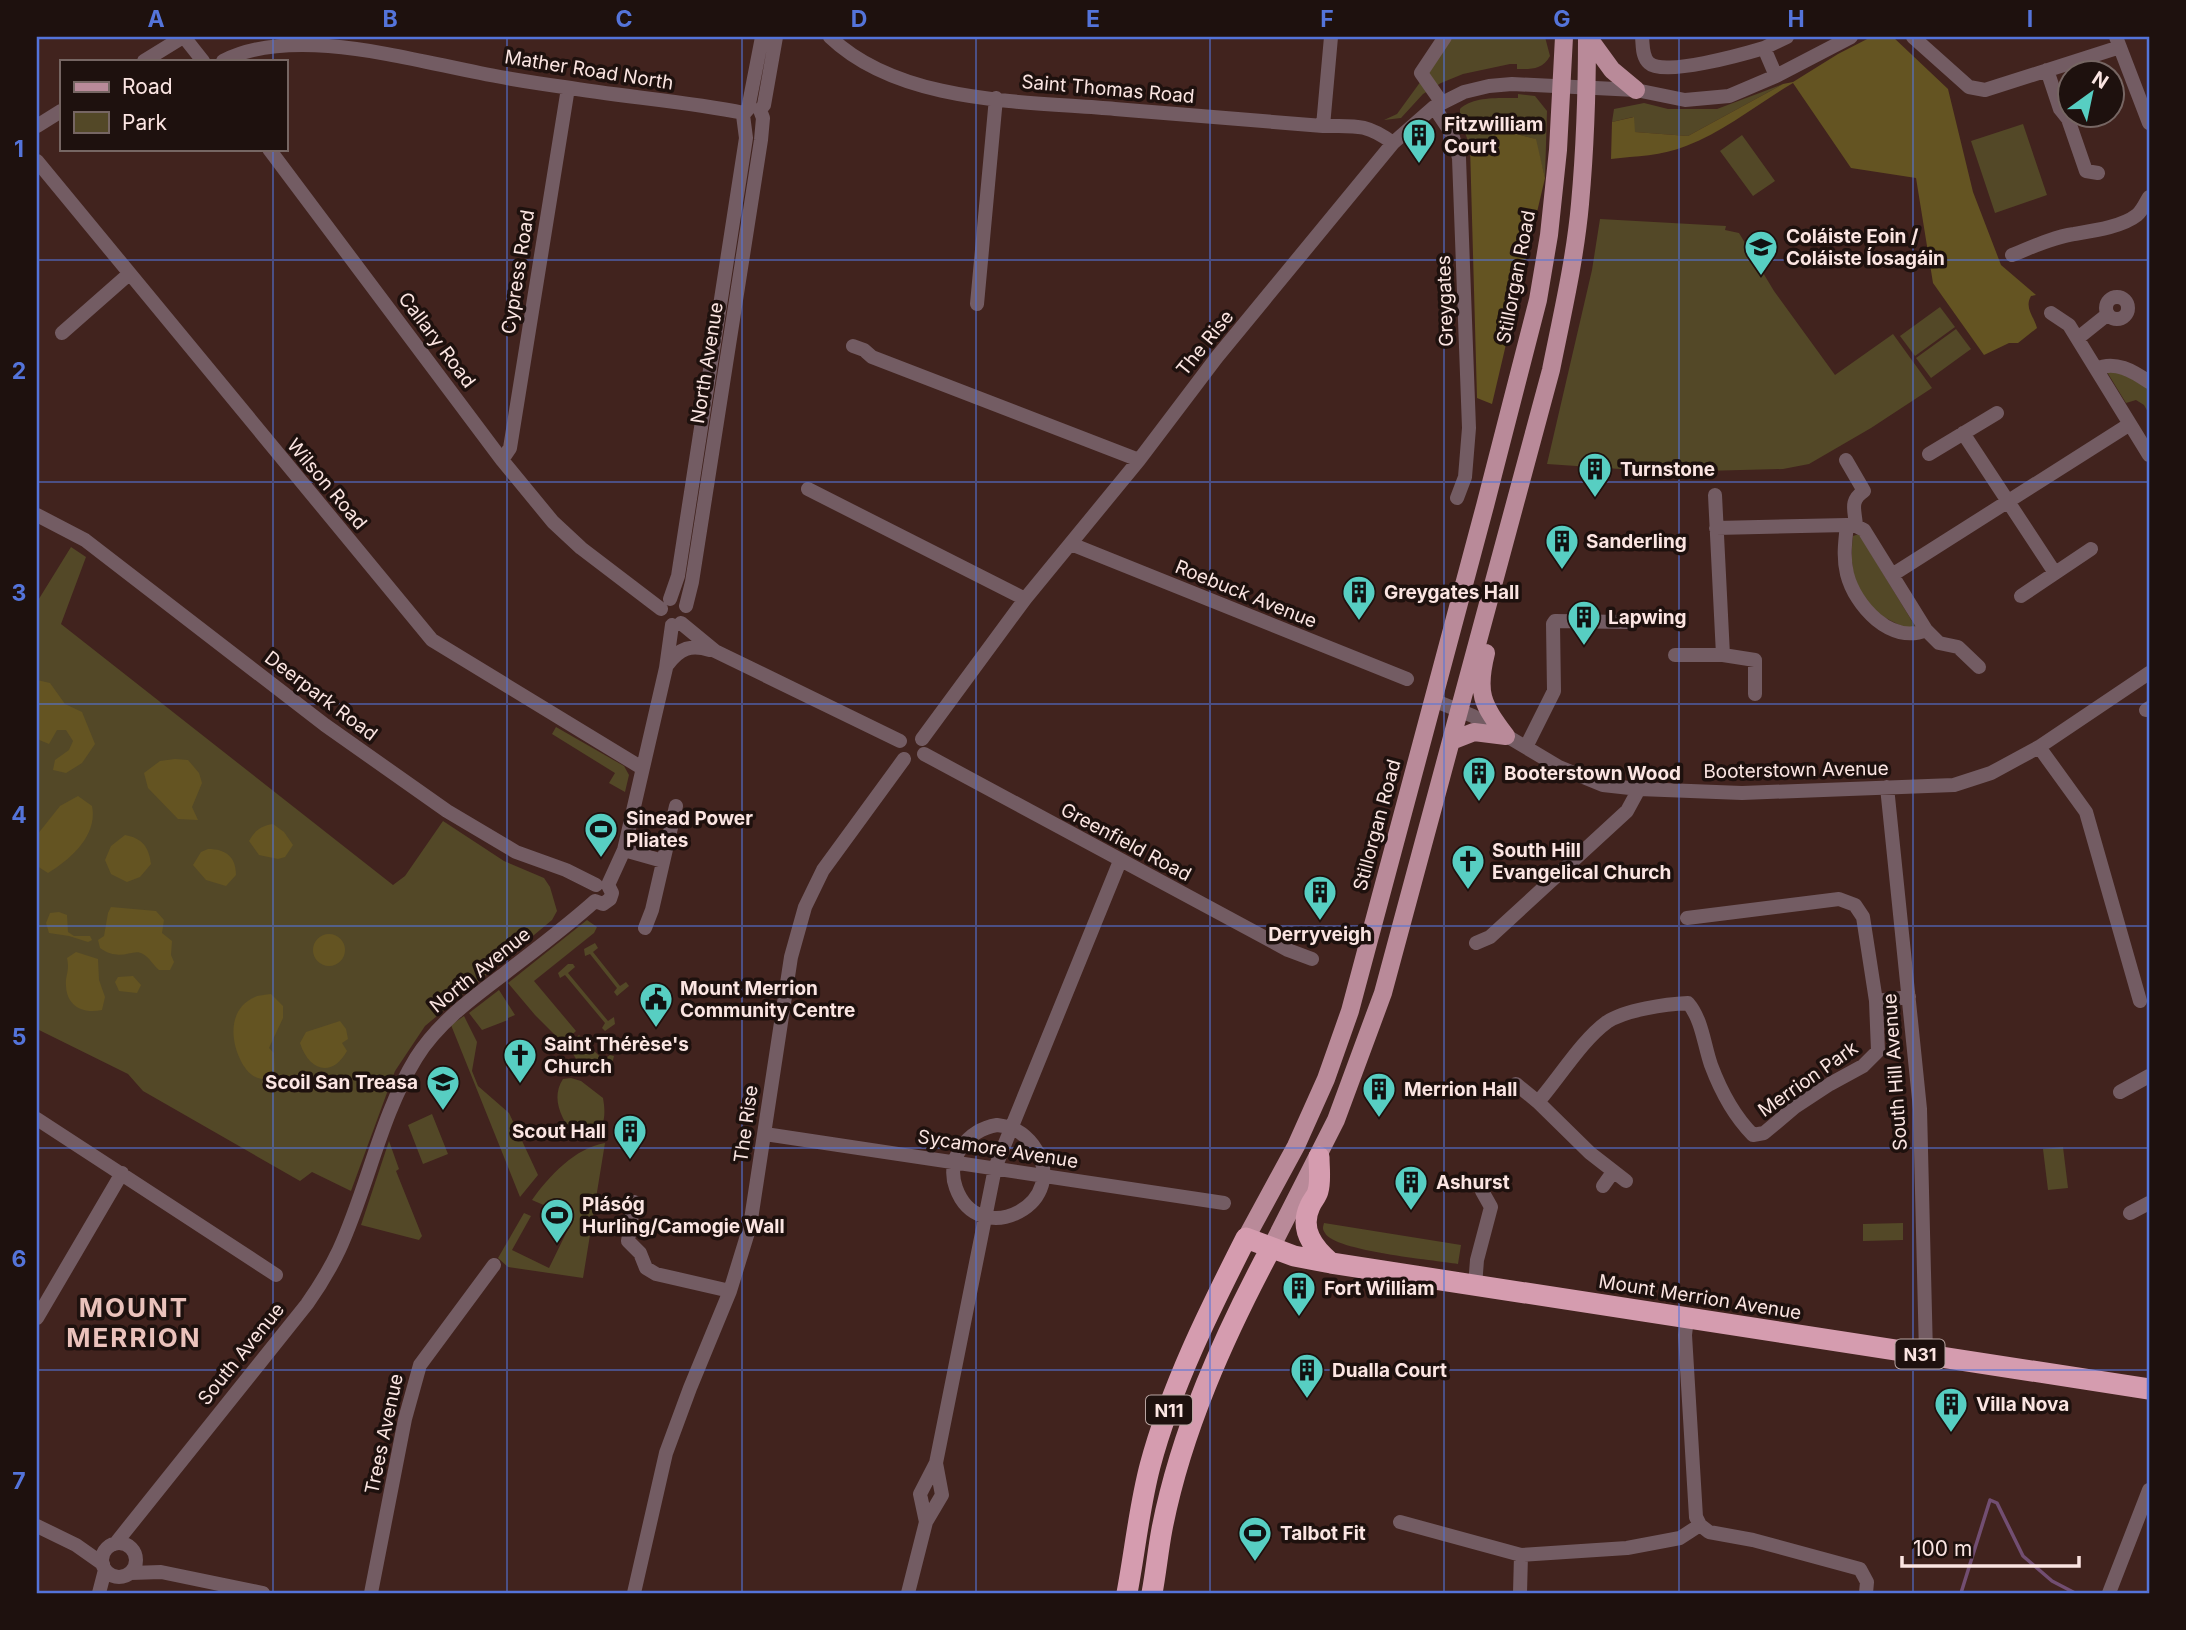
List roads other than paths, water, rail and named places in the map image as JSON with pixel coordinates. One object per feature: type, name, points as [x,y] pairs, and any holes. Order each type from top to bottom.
[{"type":"highway","points":[[1319,1157],[1319,1190],[1304,1223],[1309,1238],[1331,1264]]},
{"type":"highway","name":"Mount Merrion Avenue","points":[[1246,1238],[1294,1256],[1331,1264],[2149,1389]]},
{"type":"highway","name":"Stillorgan Road","points":[[1127,1593],[1150,1466],[1174,1393],[1211,1306],[1246,1238]]},
{"type":"highway","name":"N11","points":[[1152,1593],[1162,1529],[1192,1422],[1246,1296],[1271,1248]]},
{"type":"main road","name":"Stillorgan Road","points":[[1246,1238],[1296,1146],[1326,1079],[1350,1011],[1449,641],[1538,300],[1549,235],[1563,86],[1564,37]]},
{"type":"main road","points":[[1271,1248],[1319,1157],[1350,1085],[1383,993],[1551,370],[1580,206],[1587,88],[1587,37]]},
{"type":"main road","points":[[1587,37],[1612,71],[1636,90]]},
{"type":"main road","points":[[1488,603],[1494,621],[1481,674],[1482,694],[1486,709],[1506,736]]},
{"type":"main road","points":[[1449,641],[1462,654],[1476,648]]},
{"type":"main road","points":[[1451,741],[1474,732],[1506,736]]},
{"type":"main road","points":[[1271,1193],[1279,1202],[1297,1193],[1319,1157]]},
{"type":"street","points":[[146,60],[183,37],[202,60]]},
{"type":"street","name":"North Avenue","points":[[686,606],[692,582],[762,37]]},
{"type":"street","name":"North Avenue","points":[[666,604],[678,576],[746,138],[752,116],[764,105],[776,37]]},
{"type":"street","name":"Saint Thomas Road","points":[[830,37],[846,52],[865,64],[941,92],[1371,128],[1393,143]]},
{"type":"street","points":[[1323,126],[1331,37]]},
{"type":"street","name":"Greygates","points":[[1445,37],[1421,74],[1452,134],[1459,158],[1469,428],[1465,477],[1457,498]]},
{"type":"street","points":[[1642,37],[1643,55],[1648,63],[1656,68],[1710,62],[1764,48],[1787,37]]},
{"type":"street","name":"The Rise","points":[[923,746],[1025,599],[1139,460],[1217,358],[1393,143],[1438,105],[1464,92],[1512,84],[1636,90],[1685,100],[1729,96],[1776,76],[1851,37]]},
{"type":"street","points":[[1913,37],[1969,87],[1985,90],[2047,70],[2118,42],[2149,123]]},
{"type":"street","name":"Mather Road North","points":[[225,60],[258,49],[320,45],[568,88],[752,116]]},
{"type":"street","points":[[1764,48],[1776,76]]},
{"type":"street","points":[[2047,70],[2060,109],[2068,119],[2085,171],[2098,173]]},
{"type":"street","name":"Cypress Road","points":[[502,460],[510,448],[568,88]]},
{"type":"street","points":[[977,304],[996,98]]},
{"type":"street","points":[[37,126],[60,112]]},
{"type":"street","name":"Callary Road","points":[[270,150],[502,460],[555,525],[580,548],[666,604]]},
{"type":"street","name":"Wilson Road","points":[[37,161],[432,640],[642,768]]},
{"type":"street","points":[[2012,256],[2036,245],[2073,234],[2092,233],[2137,215],[2149,197]]},
{"type":"street","points":[[62,333],[129,274]]},
{"type":"street","points":[[2051,313],[2069,325],[2149,454]]},
{"type":"street","points":[[2078,338],[2108,314]]},
{"type":"street","points":[[853,346],[872,357],[1139,460]]},
{"type":"street","points":[[2096,369],[2110,365],[2134,372],[2149,382]]},
{"type":"street","points":[[1929,454],[1997,413]]},
{"type":"street","points":[[1892,575],[2130,424]]},
{"type":"street","points":[[1963,433],[2055,573]]},
{"type":"street","points":[[1846,460],[1864,491],[1855,497],[1852,526],[1845,550],[1847,572],[1853,591],[1867,611],[1892,629],[1914,635],[1926,631]]},
{"type":"street","points":[[808,489],[1025,599]]},
{"type":"street","points":[[1715,495],[1723,655]]},
{"type":"street","name":"Deerpark Road","points":[[37,515],[85,540],[325,725],[446,811],[509,848],[602,885]]},
{"type":"street","points":[[1716,528],[1852,526],[1864,530],[1926,631],[1938,643],[1958,647],[1979,667]]},
{"type":"street","name":"Roebuck Avenue","points":[[1071,544],[1407,679]]},
{"type":"street","points":[[2021,596],[2091,549]]},
{"type":"street","points":[[602,885],[624,850],[677,624],[686,617],[686,606],[678,599],[666,604],[662,618],[677,624],[715,651],[900,741]]},
{"type":"street","points":[[1526,747],[1554,691],[1555,621],[1627,622]]},
{"type":"street","points":[[666,668],[677,652],[684,649],[715,651]]},
{"type":"street","points":[[1675,655],[1723,655],[1755,660],[1755,694]]},
{"type":"street","name":"Booterstown Avenue","points":[[1433,700],[1460,709],[1559,767],[1590,781],[1639,789],[1742,793],[1887,788],[1954,785],[1991,773],[2039,747],[2149,673]]},
{"type":"street","points":[[910,735],[923,746],[918,760],[904,759],[899,753],[900,741],[910,735]]},
{"type":"street","name":"Greenfield Road","points":[[923,746],[1120,861],[1288,950],[1312,959]]},
{"type":"street","points":[[2039,747],[2085,812],[2140,1002]]},
{"type":"street","name":"The Rise","points":[[634,1593],[666,1453],[730,1291],[750,1226],[791,957],[805,907],[822,870],[904,759]]},
{"type":"street","name":"South Hill Avenue","points":[[1887,788],[1920,1109],[1926,1354]]},
{"type":"street","points":[[1476,943],[1490,937],[1617,820],[1633,802],[1639,789]]},
{"type":"street","points":[[645,928],[652,910],[676,806]]},
{"type":"street","points":[[624,850],[663,861]]},
{"type":"street","points":[[908,1593],[926,1522],[920,1494],[936,1463],[995,1168],[1120,861]]},
{"type":"street","name":"North Avenue","points":[[359,1199],[398,1094],[417,1056],[433,1035],[470,1000],[595,901],[603,904],[610,899],[611,890],[602,885]]},
{"type":"street","name":"Merrion Park","points":[[1538,1102],[1606,1023],[1620,1015],[1675,1004],[1688,1003],[1694,1011],[1711,1066],[1722,1091],[1745,1128],[1753,1135],[1764,1133],[1795,1107],[1874,1057],[1879,1043],[1876,1002],[1863,917],[1855,905],[1839,899],[1688,918]]},
{"type":"street","points":[[1876,1002],[1909,997]]},
{"type":"street","points":[[2120,1092],[2149,1076]]},
{"type":"street","points":[[1516,1084],[1626,1181]]},
{"type":"street","points":[[37,1119],[276,1275]]},
{"type":"street","points":[[1011,1126],[1023,1133],[1039,1154],[1043,1176],[1036,1198],[1026,1209],[1007,1217],[986,1217],[975,1212],[959,1195],[955,1184],[955,1163],[967,1139],[975,1132],[984,1127],[1011,1126]]},
{"type":"street","name":"Sycamore Avenue","points":[[765,1134],[1224,1203]]},
{"type":"street","points":[[1603,1186],[1613,1172]]},
{"type":"street","points":[[37,1318],[122,1173]]},
{"type":"street","points":[[1475,1286],[1477,1260],[1490,1207],[1482,1191]]},
{"type":"street","name":"South Avenue","points":[[112,1545],[307,1304],[340,1248],[359,1199]]},
{"type":"street","points":[[634,1202],[628,1241],[640,1252],[646,1268],[656,1274],[730,1291]]},
{"type":"street","points":[[2130,1213],[2149,1203]]},
{"type":"street","name":"Trees Avenue","points":[[371,1593],[405,1419],[420,1365],[494,1265]]},
{"type":"street","points":[[1687,1318],[1685,1335],[1695,1504],[1700,1525],[1709,1532],[1754,1540],[1860,1569],[1867,1582],[1866,1593]]},
{"type":"street","points":[[2109,1593],[2149,1490]]},
{"type":"street","points":[[114,1571],[134,1568],[132,1522]]},
{"type":"street","points":[[1400,1522],[1521,1555],[1627,1548],[1680,1538],[1700,1525]]},
{"type":"street","points":[[37,1526],[76,1545],[114,1571],[161,1572],[263,1593]]},
{"type":"street","points":[[76,1545],[126,1545],[161,1572]]},
{"type":"street","points":[[112,1545],[103,1554],[114,1571]]},
{"type":"street","points":[[1520,1593],[1521,1555]]},
{"type":"street","points":[[102,1593],[114,1571]]},
{"type":"waterway","points":[[1961,1593],[1990,1500],[1997,1503],[2023,1556],[2052,1581],[2075,1593]]},
{"type":"place","name":"Fitzwilliam Court","points":[[1419,165]]},
{"type":"place","name":"Coláiste Eoin / Coláiste Íosagáin","points":[[1761,277]]},
{"type":"place","name":"Turnstone","points":[[1595,499]]},
{"type":"place","name":"Sanderling","points":[[1562,571]]},
{"type":"place","name":"Greygates Hall","points":[[1359,622]]},
{"type":"place","name":"Lapwing","points":[[1584,647]]},
{"type":"place","name":"Booterstown Wood","points":[[1479,803]]},
{"type":"place","name":"Sinead Power Pliates","points":[[601,859]]},
{"type":"place","name":"South Hill Evangelical Church","points":[[1468,891]]},
{"type":"place","name":"Derryveigh","points":[[1320,922]]},
{"type":"place","name":"Mount Merrion Community Centre","points":[[656,1029]]},
{"type":"place","name":"Saint Thérèse's Church","points":[[520,1085]]},
{"type":"place","name":"Scoil San Treasa","points":[[443,1112]]},
{"type":"place","name":"Merrion Hall","points":[[1379,1119]]},
{"type":"place","name":"Scout Hall","points":[[630,1161]]},
{"type":"place","name":"Ashurst","points":[[1411,1212]]},
{"type":"place","name":"Plásóg Hurling/Camogie Wall","points":[[557,1245]]},
{"type":"place","name":"Fort William","points":[[1299,1318]]},
{"type":"place","name":"Dualla Court","points":[[1307,1400]]},
{"type":"place","name":"Villa Nova","points":[[1951,1434]]},
{"type":"place","name":"Talbot Fit","points":[[1255,1563]]},
{"type":"district","name":"MOUNT MERRION","points":[[134,1322]]}]
